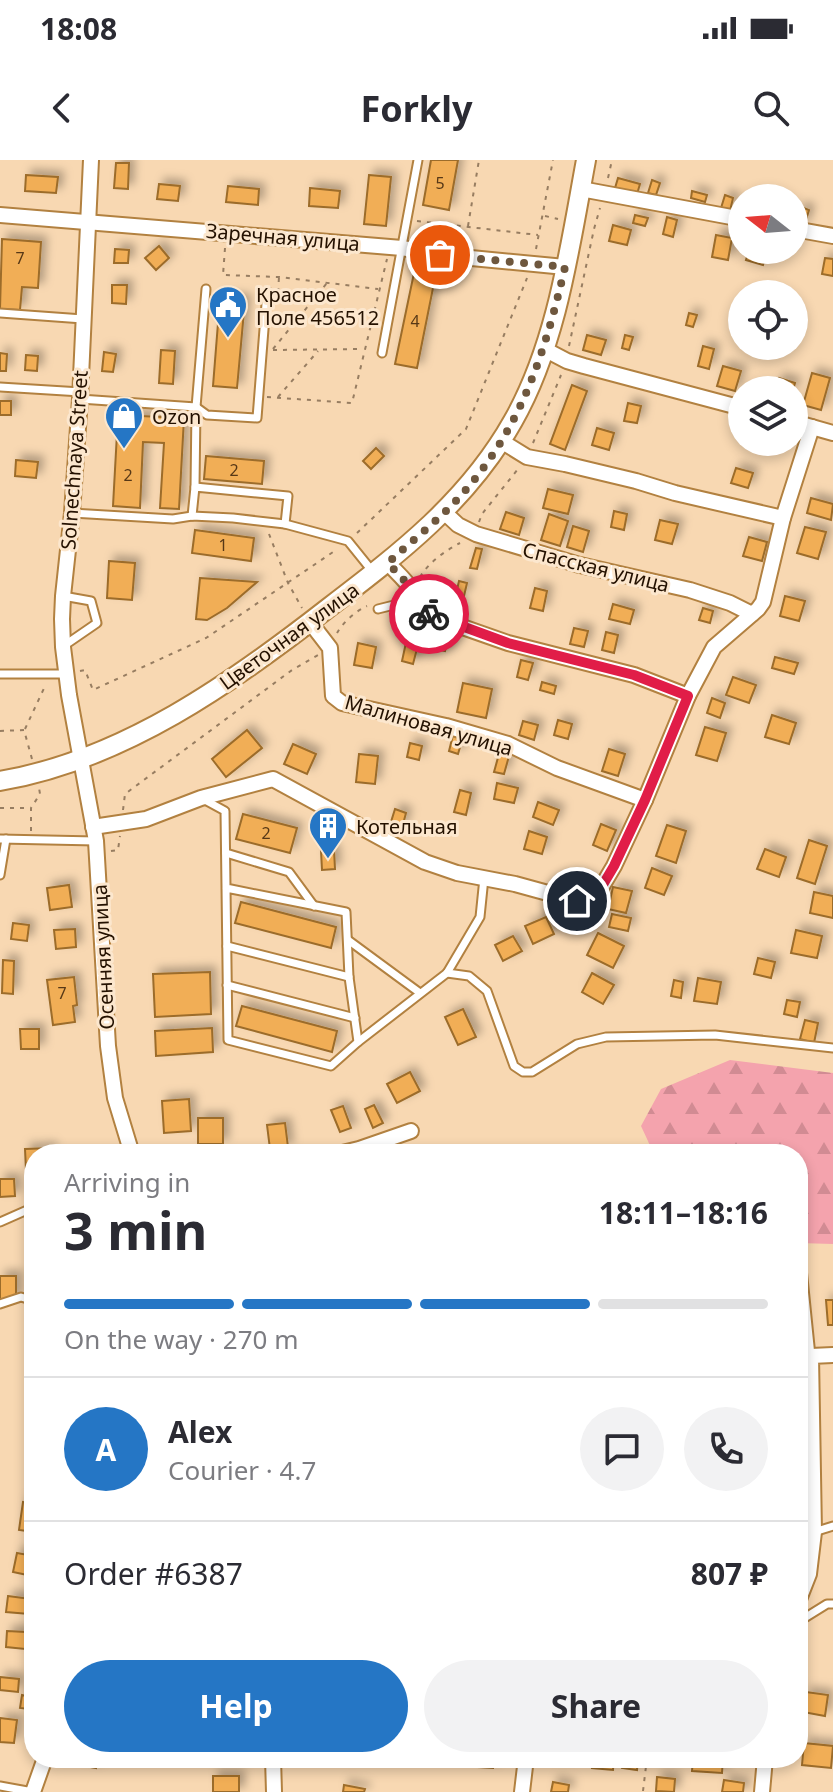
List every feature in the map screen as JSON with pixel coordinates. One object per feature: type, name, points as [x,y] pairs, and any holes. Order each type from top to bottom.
[{"type":"main road","name":"Цветочная улица","points":[[0,781],[82,758],[162,722],[226,684],[381,568],[444,512],[471,483],[501,441],[529,388],[544,349],[565,267],[586,160]]},
{"type":"street","name":"Solnechnaya Street","points":[[82,758],[59,674],[80,396],[91,160]]},
{"type":"street","points":[[581,189],[728,216]]},
{"type":"street","name":"Заречная улица","points":[[0,215],[402,248],[440,255],[565,267]]},
{"type":"street","points":[[808,232],[833,236]]},
{"type":"street","points":[[544,349],[567,361],[728,404]]},
{"type":"street","points":[[808,426],[833,433]]},
{"type":"street","points":[[95,834],[201,798],[273,779],[425,862],[457,873],[588,901],[598,893],[614,866],[688,696],[714,647],[763,602],[783,518],[812,427]]},
{"type":"street","points":[[501,441],[527,457],[783,518]]},
{"type":"street","name":"Спасская улица","points":[[444,512],[458,525],[476,534],[580,565],[690,590],[752,614]]},
{"type":"street","points":[[381,568],[411,590],[414,600],[431,616],[508,643],[634,675],[688,696]]},
{"type":"street","name":"Малиновая улица","points":[[310,622],[330,648],[333,696],[342,703],[446,726],[508,744],[557,768],[645,800]]},
{"type":"street","name":"Осенняя улица","points":[[82,758],[95,834],[108,1046],[115,1098],[129,1144]]},
{"type":"street","points":[[373,1144],[411,1131]]},
{"type":"street","points":[[808,1577],[814,1532],[811,1356],[833,1355]]},
{"type":"street","points":[[33,1792],[41,1768]]},
{"type":"street","points":[[273,1768],[274,1792]]},
{"type":"street","points":[[522,1792],[525,1768]]},
{"type":"street","points":[[762,1792],[764,1768]]},
{"type":"lane","points":[[382,353],[418,160]]},
{"type":"lane","points":[[192,516],[196,407],[206,289]]},
{"type":"lane","points":[[0,387],[196,407],[207,415],[257,418],[267,291]]},
{"type":"lane","points":[[0,313],[83,319]]},
{"type":"lane","points":[[195,487],[288,496],[285,524]]},
{"type":"lane","points":[[72,513],[173,519],[192,516],[285,524],[348,541],[381,568]]},
{"type":"lane","points":[[63,596],[91,601],[97,623],[63,647]]},
{"type":"lane","points":[[378,609],[414,600]]},
{"type":"lane","points":[[0,674],[59,674]]},
{"type":"lane","points":[[201,798],[225,811],[228,1040],[331,1066],[447,973],[480,917],[484,878]]},
{"type":"lane","points":[[0,875],[3,839],[95,834]]},
{"type":"lane","points":[[226,853],[289,872],[314,906]]},
{"type":"lane","points":[[226,888],[346,912],[349,977],[358,1042]]},
{"type":"lane","points":[[348,940],[420,993]]},
{"type":"lane","points":[[227,946],[349,977]]},
{"type":"lane","points":[[447,973],[469,976],[487,991],[514,1066],[523,1072],[532,1072],[577,1044],[606,1037],[715,1035],[833,1048]]},
{"type":"lane","points":[[227,985],[355,1018]]},
{"type":"lane","points":[[0,1222],[24,1211]]},
{"type":"lane","points":[[0,1304],[24,1298]]},
{"type":"lane","points":[[808,1327],[811,1356]]},
{"type":"lane","points":[[814,1532],[833,1526]]},
{"type":"lane","points":[[808,1616],[827,1604],[833,1604]]},
{"type":"lane","points":[[0,1786],[33,1792]]},
{"type":"path","points":[[468,227],[479,160]]},
{"type":"path","points":[[24,730],[59,674],[85,670],[93,690],[206,638],[288,583],[348,541],[466,429],[532,264],[553,160]]},
{"type":"path","points":[[408,220],[539,235]]},
{"type":"path","points":[[226,242],[223,275],[279,277],[378,289]]},
{"type":"path","points":[[267,397],[352,403],[387,256]]},
{"type":"path","points":[[278,291],[279,277]]},
{"type":"path","points":[[272,350],[328,282]]},
{"type":"path","points":[[272,350],[273,336]]},
{"type":"path","points":[[272,350],[364,349]]},
{"type":"path","points":[[278,398],[318,351]]},
{"type":"path","points":[[264,521],[288,583],[310,622]]},
{"type":"path","points":[[0,808],[31,808]]},
{"type":"path","points":[[643,1791],[646,1768]]},
{"type":"green space","points":[[730,1060],[833,1073],[833,1244],[808,1243],[808,1144],[649,1144],[641,1126],[661,1089]]},
{"type":"building","points":[[431,160],[458,160],[449,210],[423,205]]},
{"type":"building","points":[[116,163],[129,163],[128,189],[114,188]]},
{"type":"building","points":[[26,175],[58,177],[56,193],[25,191]]},
{"type":"building","points":[[369,175],[391,177],[386,226],[364,224]]},
{"type":"building","points":[[618,178],[640,184],[637,194],[615,188]]},
{"type":"building","points":[[652,180],[660,183],[656,195],[648,193]]},
{"type":"building","points":[[159,184],[180,186],[178,201],[157,199]]},
{"type":"building","points":[[228,186],[259,189],[258,205],[226,202]]},
{"type":"building","points":[[310,188],[340,191],[338,208],[309,206]]},
{"type":"building","points":[[692,191],[707,195],[705,202],[691,198]]},
{"type":"building","points":[[725,195],[728,196],[728,210],[721,208]]},
{"type":"building","points":[[635,215],[648,218],[645,226],[633,223]]},
{"type":"building","points":[[667,217],[677,220],[673,237],[663,234]]},
{"type":"building","points":[[613,225],[631,230],[627,245],[609,241]]},
{"type":"building","points":[[716,235],[728,237],[728,260],[712,257]]},
{"type":"building","points":[[2,239],[41,242],[38,288],[22,287],[20,310],[0,309]]},
{"type":"building","points":[[159,246],[169,258],[156,270],[145,258]]},
{"type":"building","points":[[115,249],[129,250],[128,263],[114,263]]},
{"type":"building","points":[[825,258],[833,259],[833,276],[822,274]]},
{"type":"building","points":[[414,273],[435,278],[417,368],[395,364]]},
{"type":"building","points":[[112,285],[127,285],[126,304],[112,303]]},
{"type":"building","points":[[220,298],[245,300],[237,388],[213,386]]},
{"type":"building","points":[[689,313],[697,315],[693,327],[686,325]]},
{"type":"building","points":[[587,335],[606,340],[601,355],[583,350]]},
{"type":"building","points":[[625,335],[633,337],[629,350],[622,348]]},
{"type":"building","points":[[703,346],[714,349],[709,369],[698,366]]},
{"type":"building","points":[[161,350],[175,351],[173,384],[159,383]]},
{"type":"building","points":[[104,352],[116,354],[113,372],[102,371]]},
{"type":"building","points":[[0,353],[7,354],[6,371],[0,371]]},
{"type":"building","points":[[26,355],[38,356],[37,371],[25,370]]},
{"type":"building","points":[[723,366],[741,371],[740,376],[728,376],[728,389],[717,386]]},
{"type":"building","points":[[812,373],[830,378],[821,410],[808,406]]},
{"type":"building","points":[[572,385],[587,391],[565,450],[550,444]]},
{"type":"building","points":[[0,401],[11,401],[11,415],[0,415]]},
{"type":"building","points":[[628,403],[641,406],[637,423],[624,421]]},
{"type":"building","points":[[118,415],[184,418],[179,509],[160,508],[164,443],[143,442],[140,508],[113,506]]},
{"type":"building","points":[[597,428],[614,433],[609,450],[592,445]]},
{"type":"building","points":[[376,448],[384,456],[371,469],[363,461]]},
{"type":"building","points":[[206,456],[264,461],[262,484],[204,479]]},
{"type":"building","points":[[16,460],[38,462],[36,478],[15,476]]},
{"type":"building","points":[[736,468],[753,473],[748,488],[731,483]]},
{"type":"building","points":[[548,489],[573,495],[568,514],[543,508]]},
{"type":"building","points":[[811,498],[833,504],[831,520],[807,513]]},
{"type":"building","points":[[614,511],[627,514],[624,530],[611,527]]},
{"type":"building","points":[[506,512],[524,518],[519,535],[500,529]]},
{"type":"building","points":[[549,514],[568,521],[560,546],[541,540]]},
{"type":"building","points":[[660,520],[678,524],[672,544],[655,540]]},
{"type":"building","points":[[573,526],[589,531],[583,552],[567,547]]},
{"type":"building","points":[[805,527],[826,532],[818,559],[797,553]]},
{"type":"building","points":[[195,530],[254,538],[251,561],[192,553]]},
{"type":"building","points":[[749,537],[767,542],[762,561],[743,556]]},
{"type":"building","points":[[476,548],[482,549],[477,569],[470,568]]},
{"type":"building","points":[[109,561],[135,563],[132,600],[107,598]]},
{"type":"building","points":[[200,578],[257,582],[227,608],[207,620],[196,619]]},
{"type":"building","points":[[459,581],[467,583],[464,596],[456,594]]},
{"type":"building","points":[[535,588],[547,591],[543,611],[530,608]]},
{"type":"building","points":[[785,596],[805,601],[799,621],[780,616]]},
{"type":"building","points":[[613,604],[634,610],[630,624],[609,619]]},
{"type":"building","points":[[703,608],[713,611],[710,623],[699,620]]},
{"type":"building","points":[[574,628],[588,631],[584,647],[570,644]]},
{"type":"building","points":[[606,632],[618,635],[614,653],[602,650]]},
{"type":"building","points":[[407,638],[419,641],[413,664],[402,661]]},
{"type":"building","points":[[434,639],[447,643],[445,651],[431,648]]},
{"type":"building","points":[[358,643],[376,647],[372,668],[354,665]]},
{"type":"building","points":[[775,657],[798,663],[794,674],[772,668]]},
{"type":"building","points":[[521,660],[533,663],[528,680],[517,677]]},
{"type":"building","points":[[733,677],[756,685],[749,703],[726,695]]},
{"type":"building","points":[[542,682],[556,686],[554,694],[540,690]]},
{"type":"building","points":[[463,683],[492,689],[486,718],[457,712]]},
{"type":"building","points":[[712,698],[725,703],[720,718],[707,713]]},
{"type":"building","points":[[772,715],[796,723],[789,744],[765,737]]},
{"type":"building","points":[[558,720],[572,724],[568,739],[554,735]]},
{"type":"building","points":[[523,721],[538,725],[534,740],[519,735]]},
{"type":"building","points":[[705,727],[726,733],[717,761],[696,755]]},
{"type":"building","points":[[247,730],[262,748],[226,777],[212,759]]},
{"type":"building","points":[[453,735],[463,737],[458,754],[449,751]]},
{"type":"building","points":[[410,743],[422,746],[419,760],[407,757]]},
{"type":"building","points":[[293,744],[316,754],[307,774],[284,764]]},
{"type":"building","points":[[609,749],[625,754],[618,776],[602,771]]},
{"type":"building","points":[[359,754],[378,756],[375,784],[356,782]]},
{"type":"building","points":[[499,754],[509,756],[504,774],[494,772]]},
{"type":"building","points":[[497,783],[518,788],[514,803],[494,799]]},
{"type":"building","points":[[460,790],[471,793],[466,815],[454,812]]},
{"type":"building","points":[[538,802],[559,810],[553,825],[533,817]]},
{"type":"building","points":[[395,809],[406,813],[402,828],[390,825]]},
{"type":"building","points":[[243,814],[297,828],[290,853],[236,839]]},
{"type":"building","points":[[601,824],[616,830],[607,851],[593,845]]},
{"type":"building","points":[[667,825],[686,831],[676,863],[656,856]]},
{"type":"building","points":[[529,831],[547,837],[542,854],[524,849]]},
{"type":"building","points":[[809,840],[827,846],[815,884],[797,878]]},
{"type":"building","points":[[765,849],[786,857],[779,877],[757,869]]},
{"type":"building","name":"Котельная","points":[[334,850],[335,869],[322,870],[321,851]]},
{"type":"building","points":[[652,868],[672,876],[664,895],[645,888]]},
{"type":"building","points":[[69,885],[72,907],[50,910],[47,888]]},
{"type":"building","points":[[613,887],[632,891],[626,913],[608,909]]},
{"type":"building","points":[[814,892],[833,896],[833,918],[810,913]]},
{"type":"building","points":[[241,902],[336,927],[331,948],[235,923]]},
{"type":"building","points":[[612,914],[631,918],[628,931],[609,927]]},
{"type":"building","points":[[546,917],[554,934],[533,944],[525,926]]},
{"type":"building","points":[[13,923],[29,925],[27,941],[11,939]]},
{"type":"building","points":[[75,929],[76,947],[56,949],[54,930]]},
{"type":"building","points":[[796,930],[822,936],[817,958],[791,953]]},
{"type":"building","points":[[598,933],[624,946],[613,968],[587,955]]},
{"type":"building","points":[[513,936],[522,951],[503,961],[495,945]]},
{"type":"building","points":[[758,958],[775,962],[771,978],[754,974]]},
{"type":"building","points":[[3,960],[14,961],[13,994],[2,993]]},
{"type":"building","points":[[210,972],[211,1014],[155,1017],[153,974]]},
{"type":"building","points":[[592,973],[614,985],[603,1004],[582,992]]},
{"type":"building","points":[[74,977],[75,1022],[53,1025],[47,980]]},
{"type":"building","points":[[698,978],[721,982],[717,1004],[694,1001]]},
{"type":"building","points":[[674,980],[683,982],[681,998],[671,996]]},
{"type":"building","points":[[787,1000],[800,1002],[797,1017],[784,1014]]},
{"type":"building","points":[[242,1006],[337,1031],[332,1052],[236,1026]]},
{"type":"building","points":[[463,1009],[476,1037],[458,1045],[445,1017]]},
{"type":"building","points":[[805,1020],[818,1023],[814,1043],[800,1039]]},
{"type":"building","points":[[212,1028],[213,1052],[156,1056],[155,1031]]},
{"type":"building","points":[[20,1029],[39,1029],[39,1049],[21,1049]]},
{"type":"building","points":[[410,1072],[420,1091],[397,1103],[387,1084]]},
{"type":"building","points":[[189,1099],[191,1131],[164,1133],[162,1101]]},
{"type":"building","points":[[374,1105],[383,1123],[373,1128],[365,1109]]},
{"type":"building","points":[[343,1106],[351,1128],[340,1132],[331,1110]]},
{"type":"building","points":[[198,1118],[223,1118],[223,1144],[198,1144]]},
{"type":"building","points":[[285,1123],[288,1144],[269,1144],[267,1125]]},
{"type":"building","points":[[0,1179],[14,1179],[15,1196],[0,1197]]},
{"type":"building","points":[[0,1276],[16,1276],[16,1300],[0,1300]]},
{"type":"building","points":[[826,1300],[833,1300],[833,1325],[828,1325]]},
{"type":"building","points":[[23,1502],[24,1531],[19,1530]]},
{"type":"building","points":[[17,1553],[24,1554],[24,1574],[13,1572]]},
{"type":"building","points":[[8,1596],[24,1598],[24,1614],[6,1612]]},
{"type":"building","points":[[7,1631],[24,1632],[24,1649],[6,1647]]},
{"type":"building","points":[[0,1677],[19,1679],[18,1692],[0,1690]]},
{"type":"building","points":[[808,1692],[828,1695],[825,1716],[808,1713]]},
{"type":"building","points":[[0,1718],[17,1720],[14,1743],[0,1742]]},
{"type":"building","points":[[808,1743],[833,1746],[831,1768],[808,1766]]},
{"type":"building","points":[[692,1768],[722,1768],[722,1773],[692,1771]]},
{"type":"building","points":[[213,1776],[239,1776],[239,1792],[213,1792]]},
{"type":"building","points":[[657,1777],[675,1779],[674,1792],[656,1791]]},
{"type":"building","points":[[724,1780],[744,1783],[743,1792],[722,1792]]},
{"type":"building","points":[[553,1782],[569,1785],[568,1792],[551,1792]]},
{"type":"building","points":[[344,1785],[365,1789],[364,1792],[343,1792]]},
{"type":"way so far","points":[[429,614],[421,609],[411,590],[388,563],[471,483],[515,419],[544,349],[565,267],[440,255]]},
{"type":"place","name":"Красное Поле 456512","points":[[228,339]]},
{"type":"place","name":"Ozon","points":[[124,450]]},
{"type":"place","name":"Котельная","points":[[328,860]]},
{"type":"route","points":[[429,614],[508,643],[634,675],[688,696],[614,866],[598,893],[588,901],[577,901]]}]
